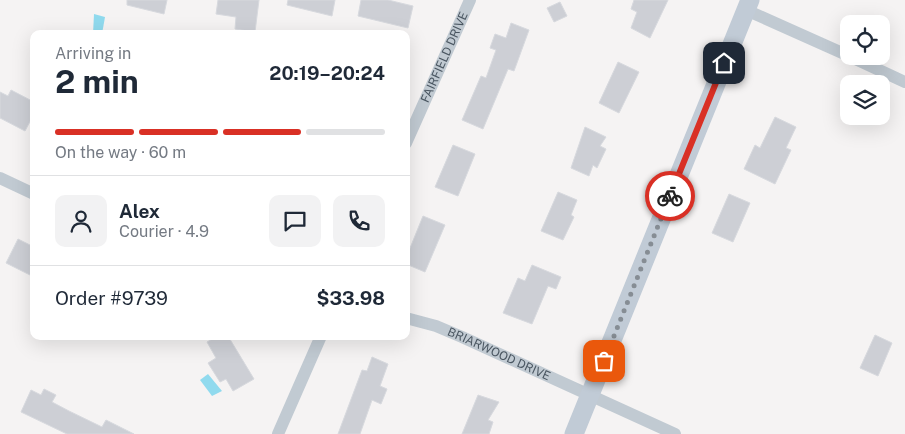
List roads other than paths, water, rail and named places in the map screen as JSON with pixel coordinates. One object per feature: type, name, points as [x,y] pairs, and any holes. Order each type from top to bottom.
[{"type":"street","name":"FAIRFIELD DRIVE","points":[[410,134],[470,0]]},
{"type":"street","points":[[574,434],[748,5],[840,51]]},
{"type":"street","points":[[868,65],[905,82]]},
{"type":"street","points":[[0,178],[30,192]]},
{"type":"street","name":"BRIARWOOD DRIVE","points":[[410,319],[436,326],[675,434]]},
{"type":"street","points":[[278,434],[319,340]]},
{"type":"water","points":[[94,14],[105,17],[103,30],[93,30]]},
{"type":"water","points":[[208,374],[222,391],[212,396],[200,380]]}]
